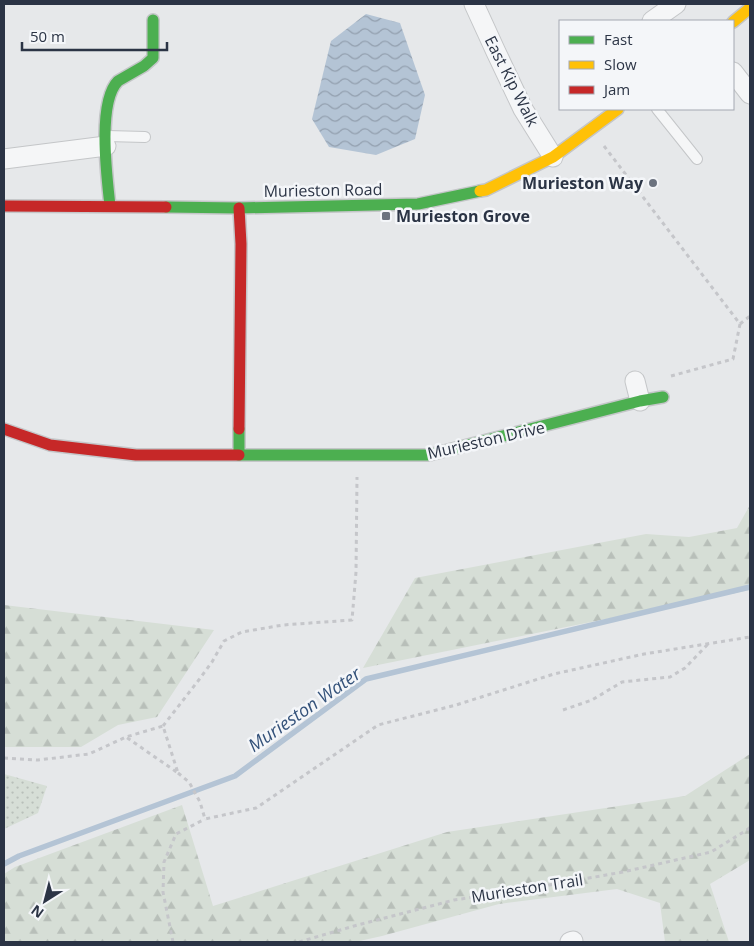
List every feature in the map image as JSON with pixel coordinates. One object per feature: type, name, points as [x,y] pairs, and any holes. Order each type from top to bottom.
[{"type":"street","name":"East Kip Walk","points":[[474,4],[523,109],[553,157]]},
{"type":"street","points":[[653,20],[676,4]]},
{"type":"street","points":[[734,21],[750,8]]},
{"type":"street","points":[[110,206],[106,173],[105,123],[108,100],[114,85],[127,75],[145,66],[153,58],[154,20]]},
{"type":"street","points":[[734,73],[750,94]]},
{"type":"street","name":"Murieston Road","points":[[4,206],[239,208],[418,204],[486,190],[553,157],[617,110]]},
{"type":"street","points":[[4,159],[106,141]]},
{"type":"street","points":[[239,208],[241,244],[239,456]]},
{"type":"street","points":[[635,381],[640,401]]},
{"type":"street","name":"Murieston Drive","points":[[4,429],[50,445],[136,455],[429,455],[640,401],[663,397]]},
{"type":"lane","points":[[658,110],[698,159]]},
{"type":"lane","points":[[106,141],[144,137]]},
{"type":"path","points":[[603,146],[740,324]]},
{"type":"path","points":[[663,397],[660,379],[734,358],[740,324],[750,316]]},
{"type":"path","points":[[4,758],[38,760],[89,754],[126,737],[163,726],[212,662],[224,641],[242,632],[284,625],[352,620],[356,572],[358,455]]},
{"type":"path","points":[[173,942],[163,892],[164,862],[176,834],[205,819],[256,808],[378,725],[456,705],[554,674],[644,654],[750,637]]},
{"type":"path","points":[[563,710],[592,700],[622,682],[670,678],[685,668],[709,643]]},
{"type":"path","points":[[163,726],[178,773]]},
{"type":"path","points":[[126,737],[189,782],[200,802],[205,819]]},
{"type":"path","name":"Murieston Trail","points":[[299,942],[454,900],[623,872],[711,852],[750,828]]},
{"type":"green space","points":[[750,505],[750,590],[363,668],[415,578],[646,534],[689,537],[737,528]]},
{"type":"green space","points":[[4,605],[214,630],[157,717],[118,725],[81,747],[4,747]]},
{"type":"green space","points":[[750,754],[750,860],[710,884],[729,942],[665,942],[660,903],[617,889],[499,904],[355,942],[4,942],[4,874],[15,867],[182,805],[213,906],[447,832],[685,796]]},
{"type":"green space","points":[[4,774],[47,786],[38,813],[4,829]]},
{"type":"water","points":[[366,14],[400,23],[425,95],[415,139],[376,155],[329,147],[312,119],[331,41]]},
{"type":"waterway","name":"Murieston Water","points":[[4,864],[19,856],[235,776],[366,679],[750,587]]},
{"type":"traffic: fast","points":[[110,206],[105,141],[107,105],[118,81],[144,66],[153,58],[153,20]]},
{"type":"traffic: fast","points":[[166,207],[239,208],[418,204],[480,191]]},
{"type":"traffic: fast","points":[[239,429],[239,455],[429,455],[640,401],[663,397]]},
{"type":"traffic: slow","points":[[734,21],[750,8]]},
{"type":"traffic: slow","points":[[480,191],[486,190],[553,157],[617,110]]},
{"type":"traffic: jam","points":[[4,206],[166,207]]},
{"type":"traffic: jam","points":[[239,208],[241,244],[239,429]]},
{"type":"traffic: jam","points":[[4,429],[50,445],[136,455],[239,455]]},
{"type":"place","name":"Murieston Way","points":[[653,183]]},
{"type":"place","name":"Murieston Grove","points":[[386,216]]}]
